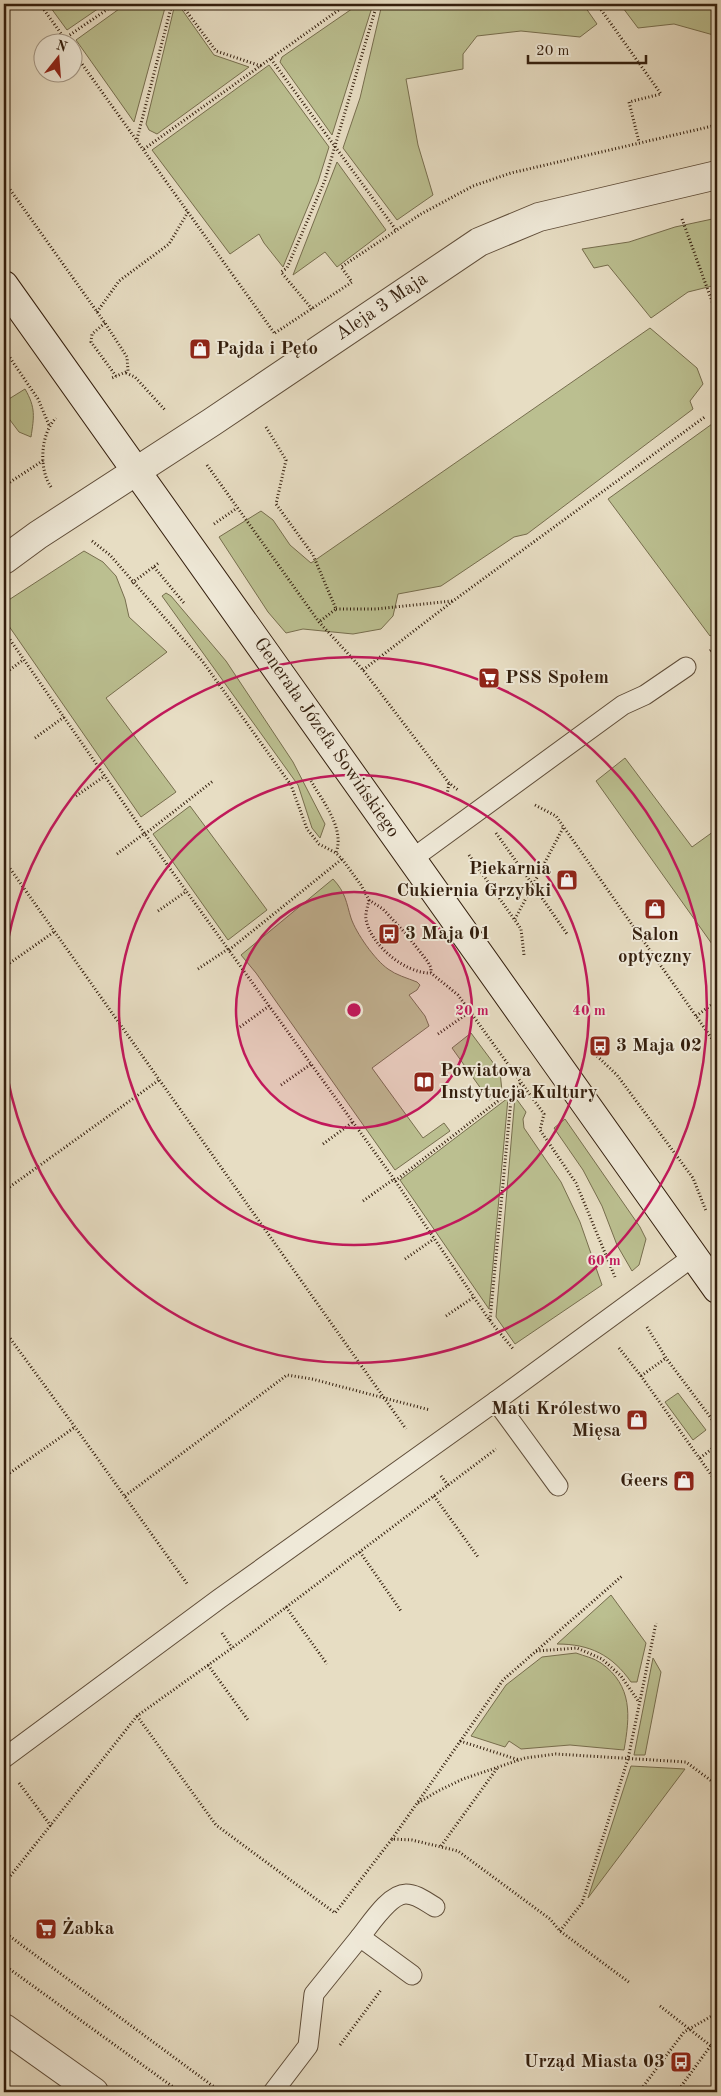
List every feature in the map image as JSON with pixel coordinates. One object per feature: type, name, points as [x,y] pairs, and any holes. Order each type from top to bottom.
[{"type":"street","name":"Aleja 3 Maja","points":[[4,560],[478,242],[539,217],[717,175]]},
{"type":"street","name":"Generała Józefa Sowińskiego","points":[[4,285],[717,1289]]},
{"type":"street","points":[[4,2028],[94,2092]]},
{"type":"lane","points":[[412,859],[624,706],[645,695],[686,667]]},
{"type":"lane","points":[[4,1758],[205,1609],[424,1453],[694,1256]]},
{"type":"lane","points":[[496,1401],[558,1486]]},
{"type":"lane","points":[[273,2092],[308,2046],[314,1994],[389,1901],[404,1894],[419,1897],[435,1907]]},
{"type":"lane","points":[[360,1937],[412,1976]]},
{"type":"path","points":[[40,4],[59,32]]},
{"type":"path","points":[[74,32],[115,4]]},
{"type":"path","points":[[137,140],[172,4]]},
{"type":"path","points":[[182,4],[216,52],[261,66]]},
{"type":"path","points":[[144,149],[347,4]]},
{"type":"path","points":[[312,309],[282,272],[287,268],[326,180],[377,4]]},
{"type":"path","points":[[596,4],[661,94],[629,102],[639,142]]},
{"type":"path","points":[[271,59],[396,230]]},
{"type":"path","points":[[82,64],[297,364]]},
{"type":"path","points":[[275,333],[352,282],[341,267],[441,202],[473,186],[511,173],[717,125]]},
{"type":"path","points":[[4,181],[105,322],[127,357],[129,367],[126,373]]},
{"type":"path","points":[[97,312],[119,281],[169,244],[188,212]]},
{"type":"path","points":[[682,218],[717,314]]},
{"type":"path","points":[[105,322],[92,334],[91,342],[116,376]]},
{"type":"path","points":[[4,349],[38,399],[49,425]]},
{"type":"path","points":[[110,379],[126,373],[134,377],[170,416]]},
{"type":"path","points":[[363,670],[453,601],[706,416]]},
{"type":"path","points":[[54,491],[45,474],[44,460],[45,435],[49,425],[56,418]]},
{"type":"path","points":[[264,424],[286,460],[276,504],[313,555],[336,609]]},
{"type":"path","points":[[210,457],[207,466],[319,622],[363,670],[449,784],[471,799],[567,934]]},
{"type":"path","points":[[4,486],[44,460]]},
{"type":"path","points":[[214,524],[237,508]]},
{"type":"path","points":[[89,538],[110,555],[132,583],[203,662],[292,785],[307,829],[319,844],[336,853],[342,859],[361,884],[369,900],[366,920],[378,944],[387,955],[421,973],[431,973],[448,985],[471,1011],[544,1114],[540,1130],[576,1183],[616,1280]]},
{"type":"path","points":[[132,583],[161,561]]},
{"type":"path","points":[[319,622],[336,609],[376,609],[453,601]]},
{"type":"path","points":[[4,631],[145,833],[394,1180],[490,1321],[517,1353]]},
{"type":"path","points":[[4,674],[24,660]]},
{"type":"path","points":[[35,738],[64,717]]},
{"type":"path","points":[[76,796],[106,776]]},
{"type":"path","points":[[117,854],[213,781]]},
{"type":"path","points":[[449,784],[443,819],[521,929],[525,963]]},
{"type":"path","points":[[556,816],[717,1046]]},
{"type":"path","points":[[515,919],[563,828]]},
{"type":"path","points":[[198,969],[229,949],[342,859]]},
{"type":"path","points":[[4,860],[385,1399],[448,1485]]},
{"type":"path","points":[[158,911],[187,891]]},
{"type":"path","points":[[369,900],[383,909],[406,934],[428,962],[431,973]]},
{"type":"path","points":[[4,967],[54,932]]},
{"type":"path","points":[[696,1016],[717,1001]]},
{"type":"path","points":[[240,1027],[270,1006]]},
{"type":"path","points":[[438,1034],[471,1011]]},
{"type":"path","points":[[596,1055],[617,1075],[693,1178],[707,1212]]},
{"type":"path","points":[[281,1085],[311,1064]]},
{"type":"path","points":[[4,1191],[160,1080]]},
{"type":"path","points":[[363,1201],[394,1180],[521,1083]]},
{"type":"path","points":[[490,1321],[512,1090]]},
{"type":"path","points":[[323,1144],[353,1122]]},
{"type":"path","points":[[405,1259],[434,1239]]},
{"type":"path","points":[[446,1316],[474,1297]]},
{"type":"path","points":[[644,1322],[666,1358],[717,1426]]},
{"type":"path","points":[[4,1330],[75,1426],[232,1648]]},
{"type":"path","points":[[615,1344],[641,1376],[717,1483]]},
{"type":"path","points":[[641,1376],[666,1358]]},
{"type":"path","points":[[125,1496],[287,1375],[312,1379],[434,1411]]},
{"type":"path","points":[[4,1477],[75,1426]]},
{"type":"path","points":[[4,1884],[137,1716],[232,1648],[519,1432]]},
{"type":"path","points":[[700,1458],[717,1445]]},
{"type":"path","points":[[434,1496],[478,1557]]},
{"type":"path","points":[[360,1552],[401,1611]]},
{"type":"path","points":[[392,1839],[503,1680],[622,1576]]},
{"type":"path","points":[[286,1607],[327,1664]]},
{"type":"path","points":[[560,1931],[582,1903],[628,1759],[656,1623]]},
{"type":"path","points":[[536,1651],[577,1648],[602,1659],[621,1676],[640,1702]]},
{"type":"path","points":[[208,1665],[248,1720]]},
{"type":"path","points":[[137,1716],[190,1789]]},
{"type":"path","points":[[460,1741],[519,1760]]},
{"type":"path","points":[[416,1805],[438,1791],[463,1779],[519,1760],[556,1754],[582,1754],[686,1762],[717,1785]]},
{"type":"path","points":[[441,1846],[498,1767]]},
{"type":"path","points":[[16,1778],[51,1826]]},
{"type":"path","points":[[4,1932],[221,2092]]},
{"type":"path","points":[[4,1965],[180,2092]]},
{"type":"path","points":[[619,1974],[630,1983]]},
{"type":"path","points":[[338,2047],[374,1999]]},
{"type":"path","points":[[660,2006],[711,2046]]},
{"type":"path","points":[[639,2092],[676,2042],[689,2029],[717,2013]]},
{"type":"path","points":[[677,2092],[717,2037]]},
{"type":"path","points":[[4,2088],[9,2092]]},
{"type":"green space","points":[[48,4],[105,4],[67,30]]},
{"type":"green space","points":[[126,4],[166,4],[134,122],[82,48],[82,36]]},
{"type":"green space","points":[[175,4],[178,4],[214,55],[249,67],[157,134],[149,130],[146,124]]},
{"type":"green space","points":[[359,4],[373,4],[332,135],[280,62],[282,57]]},
{"type":"green space","points":[[382,4],[583,4],[597,24],[580,37],[521,31],[477,36],[463,54],[463,69],[406,79],[418,145],[433,195],[397,220],[343,148],[360,98]]},
{"type":"green space","points":[[620,4],[717,4],[717,36],[674,24],[638,28]]},
{"type":"green space","points":[[269,65],[329,147],[318,182],[283,267],[259,234],[230,254],[152,150]]},
{"type":"green space","points":[[337,162],[386,230],[337,267],[325,252],[293,275]]},
{"type":"green space","points":[[717,218],[717,297],[712,286],[688,292],[651,318],[608,265],[594,268],[582,249],[629,242],[675,227]]},
{"type":"green space","points":[[650,328],[697,368],[703,384],[690,401],[693,409],[527,534],[514,537],[441,586],[398,594],[393,616],[381,629],[353,634],[303,629],[286,633],[268,612],[219,537],[261,511],[273,520],[290,545],[311,563]]},
{"type":"green space","points":[[25,389],[31,402],[33,413],[31,437],[19,432],[4,412],[4,402]]},
{"type":"green space","points":[[712,424],[717,432],[717,631],[710,636],[608,499]]},
{"type":"green space","points":[[84,551],[103,562],[116,576],[125,599],[129,617],[167,652],[106,698],[176,792],[141,817],[4,619],[4,603]]},
{"type":"green space","points":[[166,593],[171,596],[226,661],[293,762],[325,824],[320,838],[312,828],[298,785],[162,596]]},
{"type":"green space","points":[[625,758],[692,847],[717,829],[717,951],[596,781]]},
{"type":"green space","points":[[190,806],[267,910],[228,940],[153,834]]},
{"type":"green space","points":[[333,879],[343,893],[351,918],[366,946],[391,971],[420,985],[417,990],[409,995],[425,1016],[429,1026],[372,1068],[423,1138],[444,1123],[450,1131],[395,1170],[256,973],[241,955]]},
{"type":"green space","points":[[471,1033],[500,1072],[502,1091],[489,1100],[452,1048]]},
{"type":"green space","points":[[515,1097],[526,1112],[523,1119],[524,1128],[561,1182],[580,1222],[602,1285],[515,1344],[496,1317]]},
{"type":"green space","points":[[508,1098],[489,1309],[400,1180]]},
{"type":"green space","points":[[565,1119],[640,1227],[646,1239],[639,1265],[632,1271],[617,1245],[602,1206],[583,1170],[554,1128]]},
{"type":"green space","points":[[678,1393],[706,1430],[693,1440],[665,1402]]},
{"type":"green space","points":[[611,1595],[646,1643],[637,1682],[631,1682],[616,1665],[599,1653],[580,1646],[557,1644]]},
{"type":"green space","points":[[576,1653],[601,1663],[619,1682],[624,1692],[628,1714],[624,1750],[570,1745],[521,1749],[509,1741],[505,1747],[471,1736],[506,1685],[542,1657]]},
{"type":"green space","points":[[653,1658],[661,1672],[645,1755],[634,1755]]},
{"type":"green space","points":[[631,1766],[685,1769],[588,1898]]},
{"type":"place","name":"Pajda i Pęto","points":[[200,349]]},
{"type":"place","name":"PSS Społem","points":[[489,678]]},
{"type":"place","name":"Piekarnia Cukiernia Grzybki","points":[[567,880]]},
{"type":"place","name":"Salon optyczny","points":[[655,909]]},
{"type":"place","name":"3 Maja 01","points":[[389,934]]},
{"type":"place","name":"3 Maja 02","points":[[600,1046]]},
{"type":"place","name":"Powiatowa Instytucja Kultury","points":[[424,1082]]},
{"type":"place","name":"Mati Królestwo Mięsa","points":[[637,1420]]},
{"type":"place","name":"Geers","points":[[684,1481]]},
{"type":"place","name":"Żabka","points":[[46,1929]]},
{"type":"place","name":"Urząd Miasta 03","points":[[681,2062]]}]
